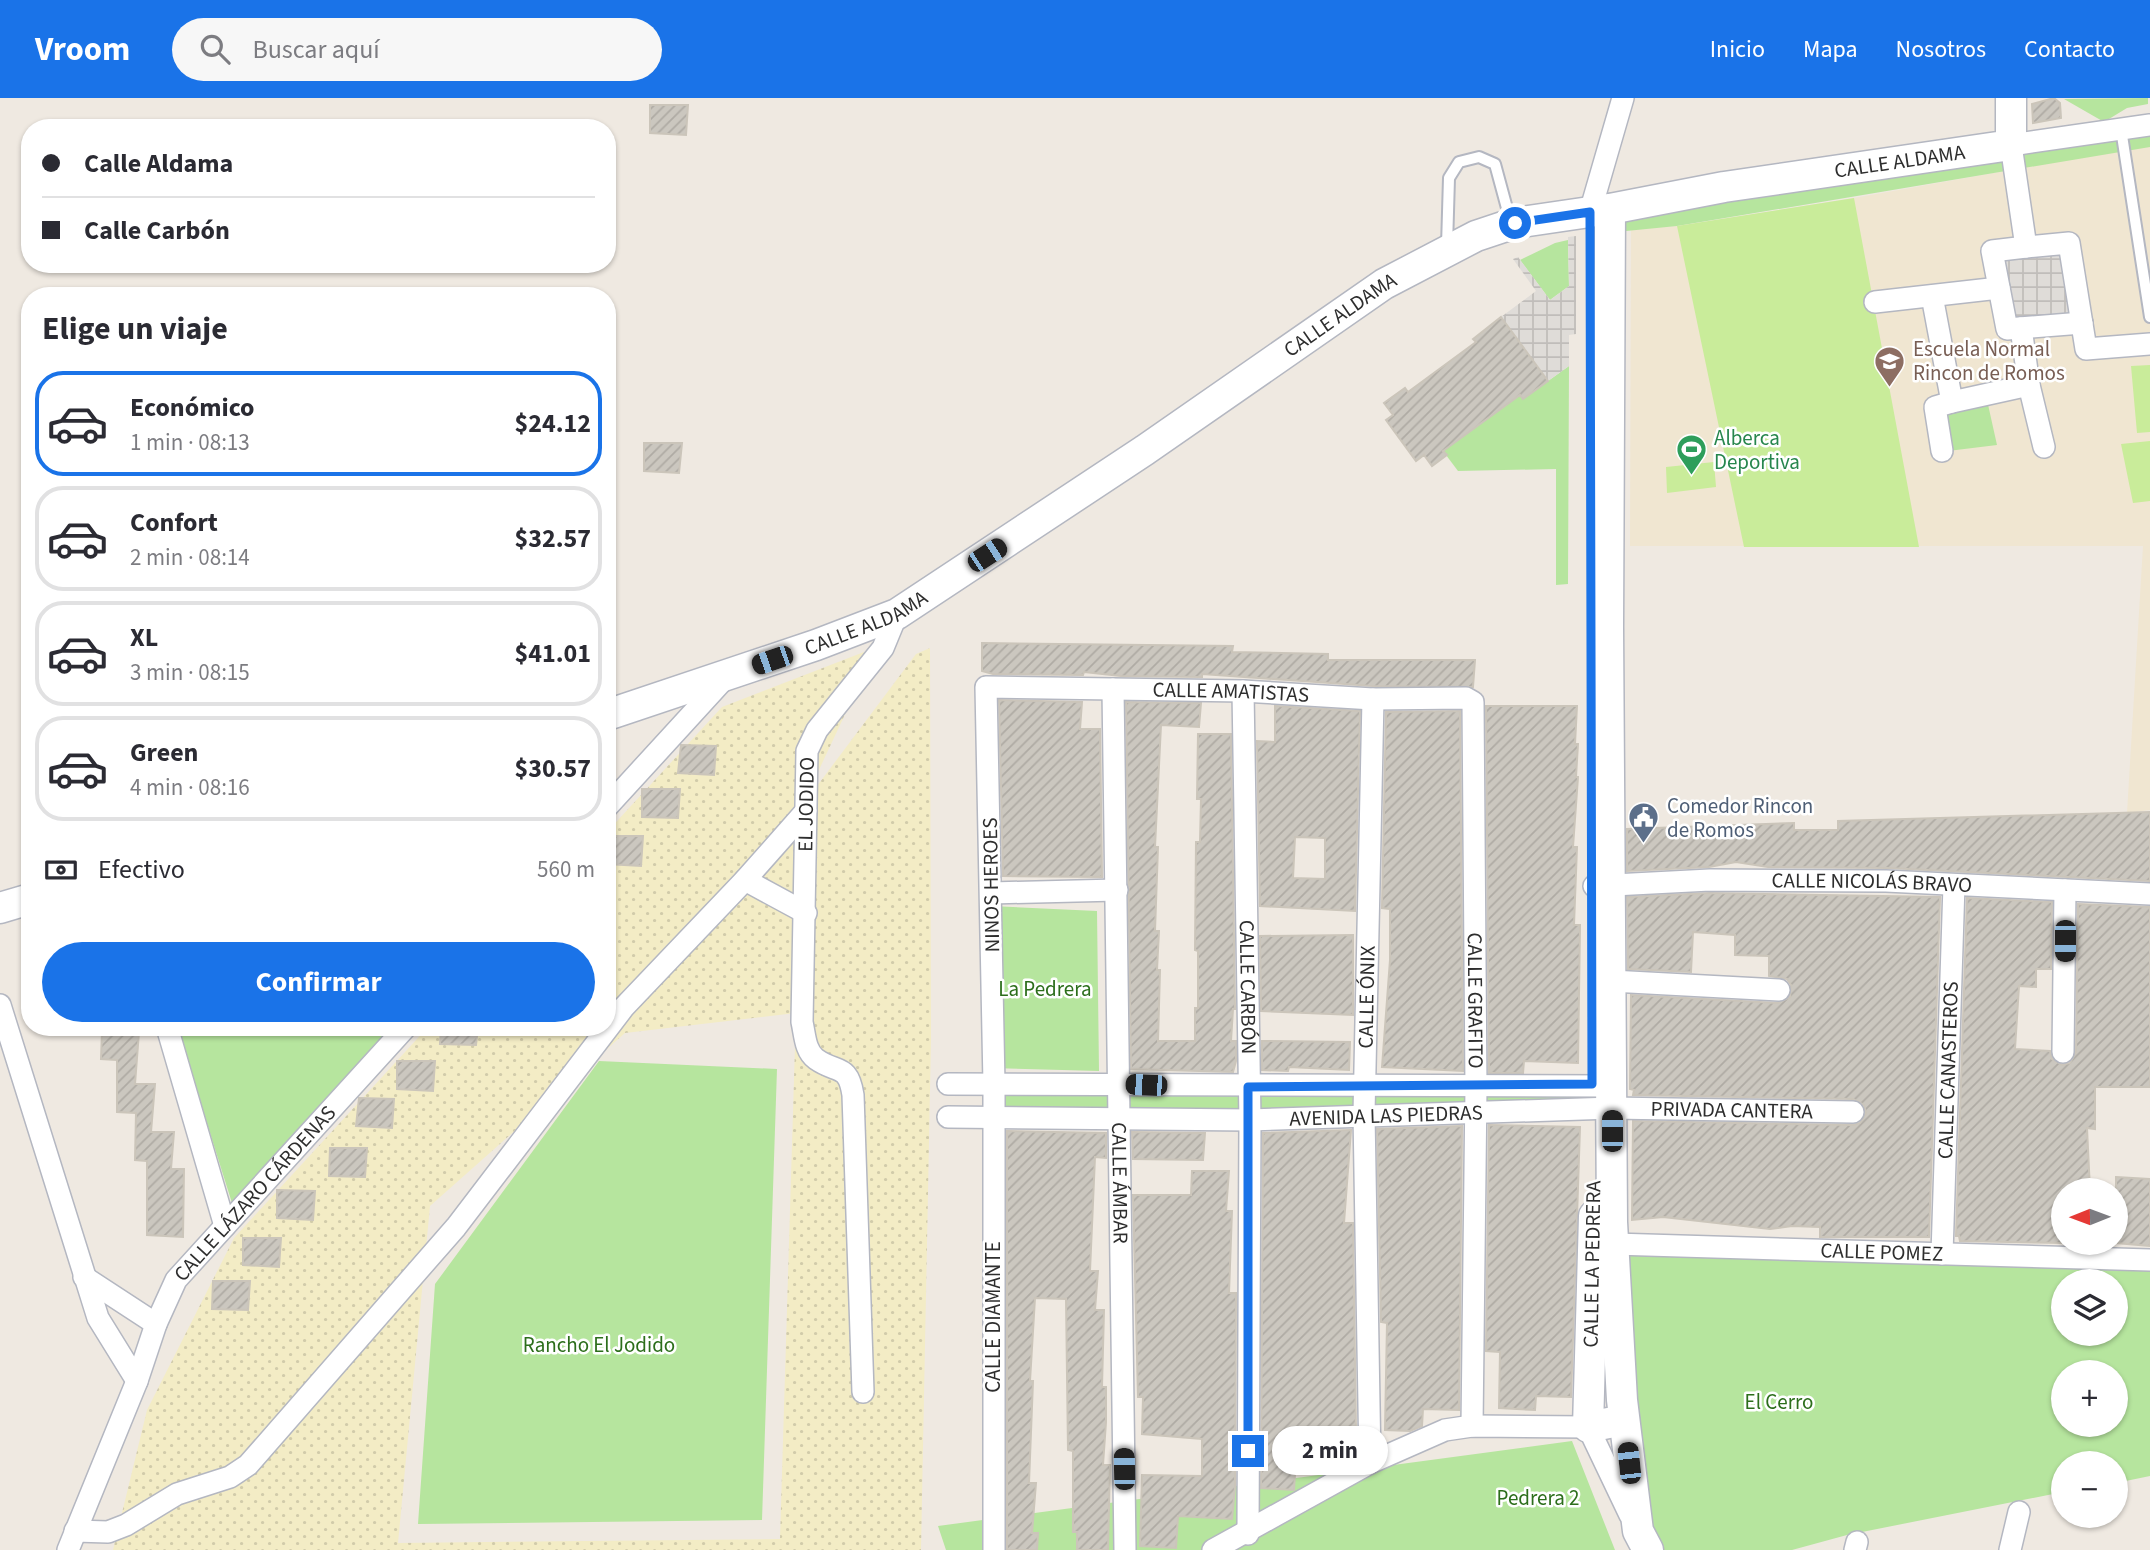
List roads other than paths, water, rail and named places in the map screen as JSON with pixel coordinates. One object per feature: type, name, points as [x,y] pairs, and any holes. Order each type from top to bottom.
[{"type":"main road","points":[[1994,98],[2002,147]]},
{"type":"main road","points":[[2002,147],[2011,98]]},
{"type":"main road","name":"CALLE ALDAMA","points":[[616,712],[897,614],[1145,450],[1384,284],[1447,249],[1511,225],[1724,187],[2002,147]]},
{"type":"main road","name":"CALLE LA PEDRERA","points":[[1600,211],[1599,598],[1603,1097],[1624,1420],[1643,1540]]},
{"type":"main road","name":"CALLE LA PEDRERA","points":[[1588,1427],[1594,1245],[1611,981],[1602,885]]},
{"type":"main road","points":[[0,908],[21,902]]},
{"type":"main road","points":[[1588,1427],[1624,1420]]},
{"type":"street","name":"CALLE LA PEDRERA","points":[[1600,211],[1623,98]]},
{"type":"street","name":"CALLE ALDAMA","points":[[2002,147],[2150,125]]},
{"type":"street","points":[[2002,147],[2026,247]]},
{"type":"street","points":[[2081,323],[2007,329],[1992,251],[2069,243],[2086,349],[2150,344]]},
{"type":"street","points":[[1875,302],[1999,288]]},
{"type":"street","points":[[1932,296],[1952,402]]},
{"type":"street","points":[[2021,328],[2029,385],[2045,447]]},
{"type":"street","points":[[1942,451],[1936,407],[2029,385]]},
{"type":"street","name":"EL JODIDO","points":[[863,1392],[853,1095],[850,1079],[841,1070],[815,1059],[807,1047],[802,1022],[807,751],[817,730],[883,648],[897,614]]},
{"type":"street","points":[[616,797],[728,675]]},
{"type":"street","name":"CALLE AMATISTAS","points":[[986,687],[1244,691],[1373,699],[1466,698],[1473,702]]},
{"type":"street","name":"NINOS HEROES","points":[[986,687],[994,1084]]},
{"type":"street","name":"CALLE ÁMBAR","points":[[1113,688],[1125,1550]]},
{"type":"street","name":"CALLE CARBÓN","points":[[1244,691],[1250,1120],[1248,1534]]},
{"type":"street","name":"CALLE ÓNIX","points":[[1370,1463],[1364,1114],[1373,699]]},
{"type":"street","name":"CALLE GRAFITO","points":[[1472,1426],[1476,1087],[1473,702]]},
{"type":"street","points":[[616,1017],[806,811]]},
{"type":"street","points":[[745,880],[806,913]]},
{"type":"street","name":"CALLE NICOLÁS BRAVO","points":[[1602,885],[1710,880],[1886,881],[2150,894]]},
{"type":"street","name":"CALLE CANASTEROS","points":[[1942,1254],[1954,885]]},
{"type":"street","points":[[2063,1052],[2065,890]]},
{"type":"street","points":[[991,893],[1117,891]]},
{"type":"street","points":[[1611,981],[1779,990]]},
{"type":"street","points":[[0,1005],[98,1318],[137,1381]]},
{"type":"street","points":[[170,1036],[225,1226]]},
{"type":"street","name":"CALLE LÁZARO CÁRDENAS","points":[[71,1541],[137,1381],[156,1324],[176,1280],[398,1036]]},
{"type":"street","points":[[71,1541],[108,1532],[177,1494],[230,1477],[247,1465],[456,1227],[602,1036]]},
{"type":"street","name":"AVENIDA LAS PIEDRAS","points":[[948,1084],[1476,1087],[1603,1097]]},
{"type":"street","name":"CALLE DIAMANTE","points":[[994,1084],[994,1550]]},
{"type":"street","name":"AVENIDA LAS PIEDRAS","points":[[948,1117],[1250,1120],[1475,1112],[1603,1097]]},
{"type":"street","name":"PRIVADA CANTERA","points":[[1603,1097],[1853,1112]]},
{"type":"street","name":"CALLE POMEZ","points":[[1614,1244],[2150,1261]]},
{"type":"street","points":[[84,1277],[156,1324]]},
{"type":"street","points":[[1213,1550],[1248,1534],[1370,1463],[1445,1430],[1472,1426],[1588,1427],[1643,1540]]},
{"type":"street","points":[[2010,1550],[2019,1512]]},
{"type":"lane","points":[[2121,128],[2150,317]]},
{"type":"lane","points":[[1447,249],[1449,178],[1458,162],[1479,157],[1495,164],[1511,225]]},
{"type":"place","name":"Escuela Normal Rincon de Romos","points":[[1890,388]]},
{"type":"place","name":"Alberca Deportiva","points":[[1691,477]]},
{"type":"place","name":"Comedor Rincon de Romos","points":[[1644,845]]},
{"type":"park label","name":"La Pedrera","points":[[1045,989]]},
{"type":"park label","name":"Rancho El Jodido","points":[[599,1345]]},
{"type":"park label","name":"El Cerro","points":[[1779,1402]]},
{"type":"park label","name":"Pedrera 2","points":[[1538,1498]]}]
